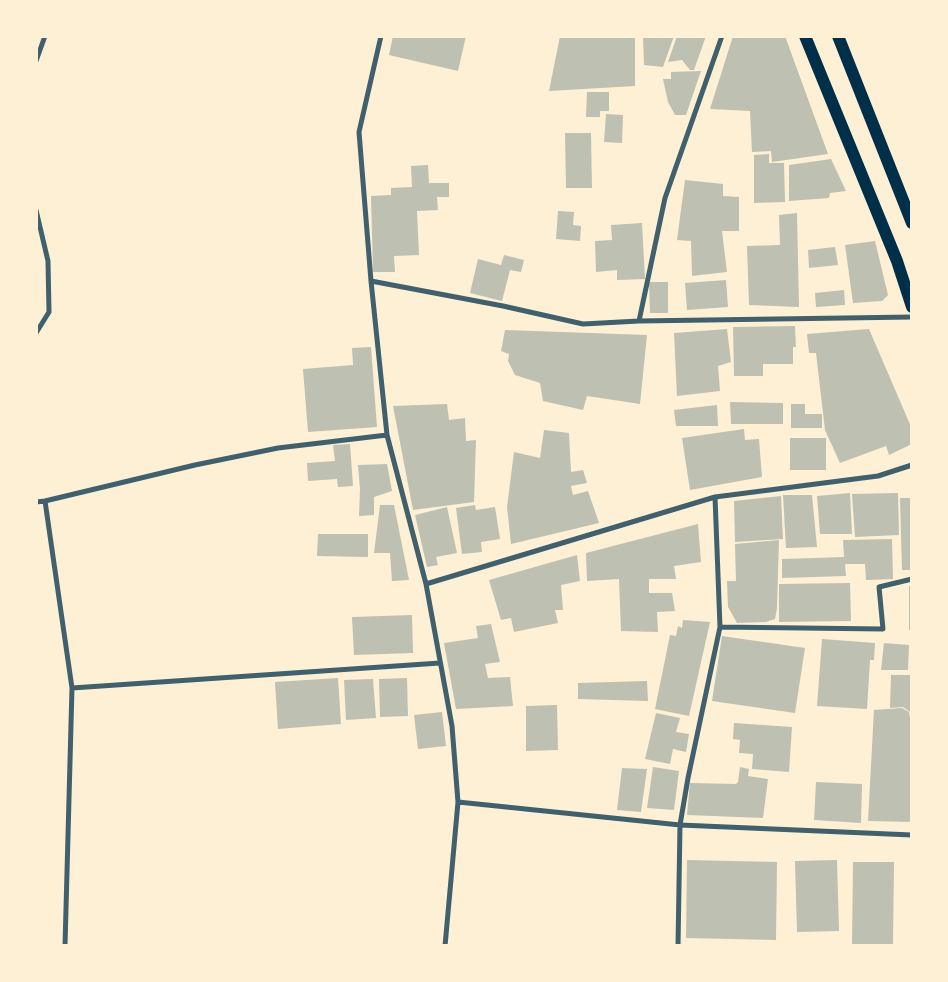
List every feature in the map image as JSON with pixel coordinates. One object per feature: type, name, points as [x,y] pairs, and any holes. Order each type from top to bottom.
[{"type":"main road","points":[[806,36],[896,261],[912,308]]},
{"type":"main road","points":[[838,36],[912,223]]},
{"type":"street","points":[[36,61],[45,36]]},
{"type":"street","points":[[381,36],[359,132],[386,435],[426,584],[452,726],[458,802],[445,946]]},
{"type":"street","points":[[639,321],[665,198],[722,36]]},
{"type":"street","points":[[36,210],[48,261],[49,312],[36,333]]},
{"type":"street","points":[[371,281],[503,306],[583,324],[639,321],[912,317]]},
{"type":"street","points":[[36,502],[185,467],[278,448],[386,435]]},
{"type":"street","points":[[426,584],[715,497],[878,476],[912,465]]},
{"type":"street","points":[[678,946],[680,825],[720,627],[715,497]]},
{"type":"street","points":[[45,501],[72,688],[65,946]]},
{"type":"street","points":[[720,627],[883,629],[879,587],[912,579]]},
{"type":"street","points":[[72,688],[440,663]]},
{"type":"street","points":[[458,802],[680,825],[912,835]]},
{"type":"building","points":[[393,36],[466,36],[458,71],[389,55]]},
{"type":"building","points":[[560,36],[635,36],[635,86],[549,91]]},
{"type":"building","points":[[643,36],[674,36],[663,67],[644,65]]},
{"type":"building","points":[[677,36],[706,36],[694,70],[690,70],[682,60],[668,62]]},
{"type":"building","points":[[733,36],[785,36],[828,154],[772,162],[771,151],[752,152],[750,111],[710,109]]},
{"type":"building","points":[[701,71],[686,115],[675,115],[668,102],[663,79],[671,79],[671,72]]},
{"type":"building","points":[[587,92],[609,92],[609,111],[600,111],[600,117],[586,117]]},
{"type":"building","points":[[606,114],[623,115],[622,143],[604,142]]},
{"type":"building","points":[[565,133],[591,133],[592,188],[566,188]]},
{"type":"building","points":[[769,154],[769,163],[784,163],[785,202],[754,203],[754,155]]},
{"type":"building","points":[[831,159],[846,191],[830,193],[829,198],[789,201],[789,165]]},
{"type":"building","points":[[428,165],[429,183],[449,183],[449,197],[437,197],[438,210],[417,211],[419,255],[394,256],[395,272],[373,272],[371,196],[391,195],[391,188],[412,187],[411,166]]},
{"type":"building","points":[[685,180],[723,184],[723,196],[739,197],[739,231],[722,231],[727,272],[692,276],[691,241],[677,240]]},
{"type":"building","points":[[558,211],[574,212],[573,225],[581,226],[580,241],[556,239]]},
{"type":"building","points":[[797,213],[799,307],[749,305],[747,246],[780,245],[779,215]]},
{"type":"building","points":[[642,223],[645,279],[617,280],[617,270],[596,272],[595,241],[612,240],[611,225]]},
{"type":"building","points":[[875,241],[888,295],[882,301],[853,303],[845,245]]},
{"type":"building","points":[[835,247],[838,265],[809,268],[808,250]]},
{"type":"building","points":[[504,255],[524,260],[521,272],[510,270],[502,301],[470,293],[478,259],[501,265]]},
{"type":"building","points":[[726,280],[728,307],[687,310],[685,283]]},
{"type":"building","points":[[649,282],[668,282],[668,313],[650,313]]},
{"type":"building","points":[[844,290],[845,305],[816,307],[815,293]]},
{"type":"building","points":[[795,326],[796,347],[793,347],[793,364],[763,364],[763,376],[734,376],[733,327]]},
{"type":"building","points":[[727,329],[731,362],[718,366],[720,391],[677,396],[674,333]]},
{"type":"building","points":[[869,329],[912,429],[912,444],[889,455],[886,446],[840,463],[825,430],[816,353],[809,353],[807,334]]},
{"type":"building","points":[[505,330],[647,335],[640,404],[587,396],[583,410],[543,401],[540,383],[515,375],[508,361],[509,354],[501,351]]},
{"type":"building","points":[[371,347],[377,427],[308,432],[303,369],[353,365],[352,348]]},
{"type":"building","points":[[730,402],[783,403],[783,424],[731,424]]},
{"type":"building","points":[[447,404],[449,420],[465,418],[466,441],[476,440],[474,502],[413,510],[393,406]]},
{"type":"building","points":[[791,404],[805,404],[805,414],[822,414],[822,428],[791,428]]},
{"type":"building","points":[[717,405],[718,426],[676,426],[674,410]]},
{"type":"building","points":[[744,429],[745,440],[759,439],[762,477],[690,490],[682,438]]},
{"type":"building","points":[[544,430],[569,433],[571,472],[583,470],[587,483],[571,486],[573,495],[588,491],[599,523],[511,544],[507,507],[514,452],[540,458]]},
{"type":"building","points":[[790,438],[826,438],[826,470],[790,470]]},
{"type":"building","points":[[350,444],[353,486],[338,487],[337,479],[308,481],[307,463],[335,461],[333,445]]},
{"type":"building","points":[[387,464],[392,491],[374,497],[374,515],[359,516],[360,489],[358,465]]},
{"type":"building","points":[[850,493],[852,534],[820,534],[817,496]]},
{"type":"building","points":[[898,493],[899,535],[855,537],[852,494]]},
{"type":"building","points":[[783,495],[812,495],[817,547],[786,548]]},
{"type":"building","points":[[781,496],[783,539],[735,542],[734,501]]},
{"type":"building","points":[[900,498],[912,498],[912,570],[902,570]]},
{"type":"building","points":[[380,505],[394,505],[409,580],[392,581],[390,553],[374,553]]},
{"type":"building","points":[[475,505],[476,510],[495,507],[500,539],[481,542],[482,552],[462,554],[456,508]]},
{"type":"building","points":[[447,507],[457,553],[436,557],[438,565],[427,567],[415,515]]},
{"type":"building","points":[[698,524],[701,562],[674,566],[676,579],[649,579],[649,593],[672,593],[675,611],[657,612],[658,632],[621,631],[619,579],[587,581],[586,553]]},
{"type":"building","points":[[318,534],[368,534],[368,557],[317,556]]},
{"type":"building","points":[[892,539],[893,579],[866,580],[865,564],[845,564],[846,576],[782,578],[782,559],[844,557],[843,540]]},
{"type":"building","points":[[779,540],[775,619],[766,622],[737,623],[728,607],[727,581],[736,581],[735,544]]},
{"type":"building","points":[[577,555],[580,581],[561,585],[563,610],[555,610],[558,623],[514,632],[511,618],[501,620],[489,580]]},
{"type":"building","points":[[850,583],[851,621],[779,622],[779,584]]},
{"type":"building","points":[[909,586],[912,586],[912,630],[909,630]]},
{"type":"building","points":[[412,615],[413,653],[354,655],[352,617]]},
{"type":"building","points":[[683,620],[710,622],[689,716],[655,709],[670,635],[676,636],[678,626],[682,628]]},
{"type":"building","points":[[491,624],[500,662],[485,664],[488,678],[510,677],[513,706],[456,709],[444,643],[478,638],[476,626]]},
{"type":"building","points":[[722,636],[805,648],[795,713],[712,701]]},
{"type":"building","points":[[822,639],[875,643],[874,660],[870,660],[867,709],[817,706]]},
{"type":"building","points":[[884,643],[909,645],[908,670],[881,670]]},
{"type":"building","points":[[891,675],[912,675],[912,717],[910,712],[903,707],[890,708]]},
{"type":"building","points":[[338,678],[341,724],[278,729],[275,682]]},
{"type":"building","points":[[407,678],[408,716],[380,717],[379,679]]},
{"type":"building","points":[[373,679],[376,718],[346,720],[344,680]]},
{"type":"building","points":[[647,681],[648,701],[578,699],[578,683]]},
{"type":"building","points":[[557,705],[558,750],[526,751],[526,706]]},
{"type":"building","points":[[902,708],[909,712],[910,718],[912,718],[912,822],[868,821],[874,710]]},
{"type":"building","points":[[442,712],[446,746],[418,749],[414,715]]},
{"type":"building","points":[[656,713],[680,718],[676,732],[689,734],[686,752],[673,749],[670,764],[645,759]]},
{"type":"building","points":[[734,723],[792,727],[789,772],[752,769],[753,754],[739,753],[740,740],[733,739]]},
{"type":"building","points":[[653,767],[679,771],[674,810],[647,808]]},
{"type":"building","points":[[740,767],[749,769],[748,776],[768,779],[763,818],[687,815],[690,783],[736,784]]},
{"type":"building","points":[[622,768],[647,769],[641,812],[617,810]]},
{"type":"building","points":[[816,782],[862,784],[861,823],[814,820]]},
{"type":"building","points":[[687,860],[777,862],[776,940],[686,938]]},
{"type":"building","points":[[837,860],[839,931],[797,932],[795,861]]},
{"type":"building","points":[[853,862],[894,862],[893,945],[852,944]]}]
